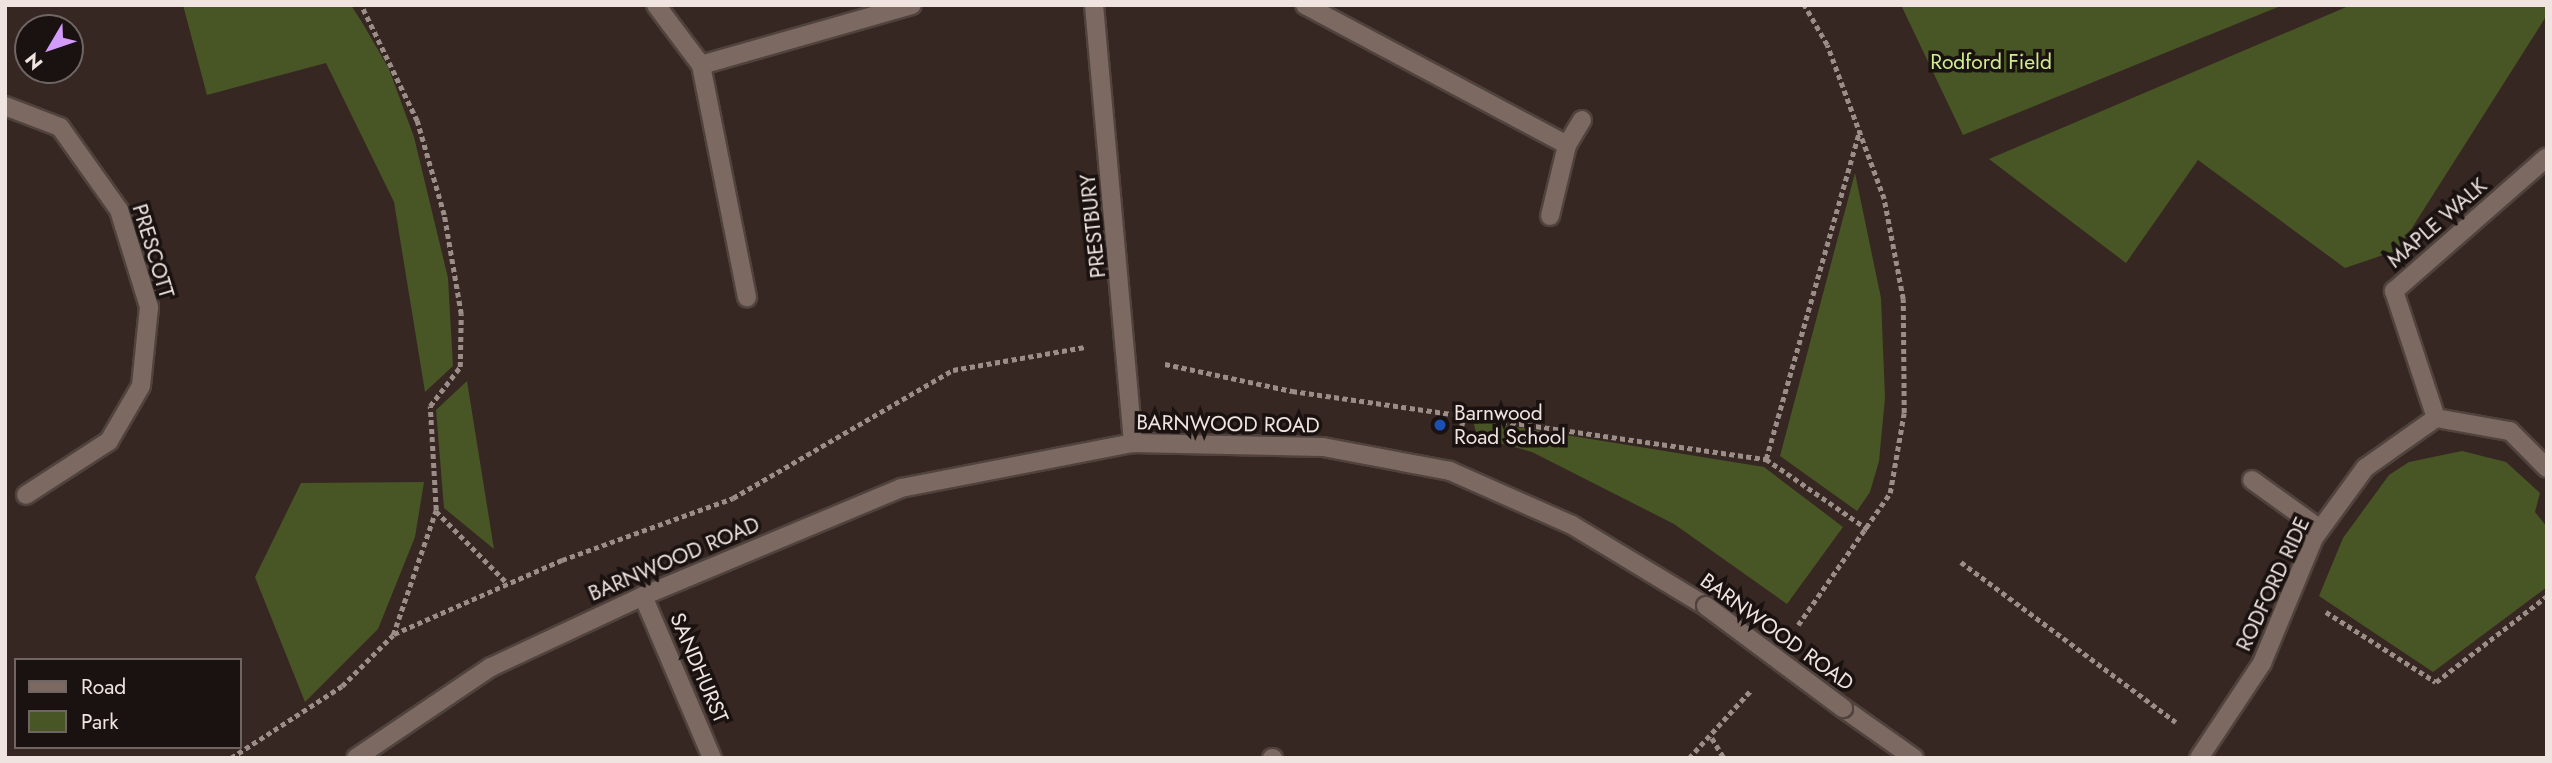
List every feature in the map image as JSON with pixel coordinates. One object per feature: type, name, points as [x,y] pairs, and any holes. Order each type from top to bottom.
[{"type":"street","points":[[656,5],[701,65],[747,298]]},
{"type":"street","points":[[701,65],[912,5]]},
{"type":"street","name":"PRESTBURY","points":[[1094,5],[1128,348],[1133,443]]},
{"type":"street","points":[[1305,5],[1567,145]]},
{"type":"street","name":"PRESCOTT","points":[[5,106],[60,127],[119,210],[149,307],[141,386],[109,441],[26,495]]},
{"type":"street","points":[[1550,216],[1567,145],[1582,120]]},
{"type":"street","name":"MAPLE WALK","points":[[2436,418],[2394,291],[2547,157]]},
{"type":"street","points":[[2436,418],[2510,431],[2547,468]]},
{"type":"street","name":"RODFORD RIDE","points":[[2203,752],[2262,663],[2320,529],[2365,468],[2436,418]]},
{"type":"street","name":"BARNWOOD ROAD","points":[[356,758],[491,667],[643,596],[901,488],[1133,443],[1323,447],[1450,471],[1572,525],[1706,606],[1914,758]]},
{"type":"street","points":[[2252,480],[2320,529]]},
{"type":"street","name":"SANDHURST","points":[[643,596],[712,758]]},
{"type":"path","points":[[361,5],[417,121],[444,215],[461,314],[460,367],[430,406],[436,510],[393,635]]},
{"type":"path","points":[[1795,629],[1868,530],[1890,493],[1904,413],[1903,299],[1884,199],[1861,127],[1827,45],[1804,5]]},
{"type":"path","points":[[1766,458],[1861,127]]},
{"type":"path","points":[[231,758],[342,686],[393,635],[506,583],[733,498],[953,370],[1128,348],[1292,391],[1766,458],[1868,530]]},
{"type":"path","points":[[436,510],[506,583]]},
{"type":"path","points":[[1961,562],[2203,752]]},
{"type":"path","points":[[2293,591],[2436,682],[2547,596]]},
{"type":"path","points":[[1689,758],[1712,738],[1755,685]]},
{"type":"path","points":[[1712,738],[1724,758]]},
{"type":"green space","points":[[183,5],[351,5],[363,24],[389,69],[414,137],[448,278],[453,366],[425,392],[394,202],[326,63],[207,95]]},
{"type":"green space","name":"Rodford Field","points":[[1901,5],[2283,5],[1963,135]]},
{"type":"green space","points":[[2351,5],[2547,5],[2547,15],[2398,250],[2345,268],[2198,160],[2126,263],[1989,159]]},
{"type":"green space","points":[[1855,173],[1881,298],[1885,398],[1879,461],[1870,492],[1857,511],[1780,456]]},
{"type":"green space","points":[[467,381],[494,549],[444,508],[436,410]]},
{"type":"green space","points":[[1473,420],[1764,467],[1843,527],[1787,604],[1674,524],[1532,452],[1477,437]]},
{"type":"green space","points":[[2462,451],[2506,462],[2540,493],[2535,512],[2547,527],[2547,587],[2433,672],[2319,596],[2343,538],[2389,475],[2409,462]]},
{"type":"green space","points":[[424,482],[415,537],[378,629],[305,702],[255,577],[301,483]]},
{"type":"place","name":"Barnwood Road School","points":[[1440,425]]}]
